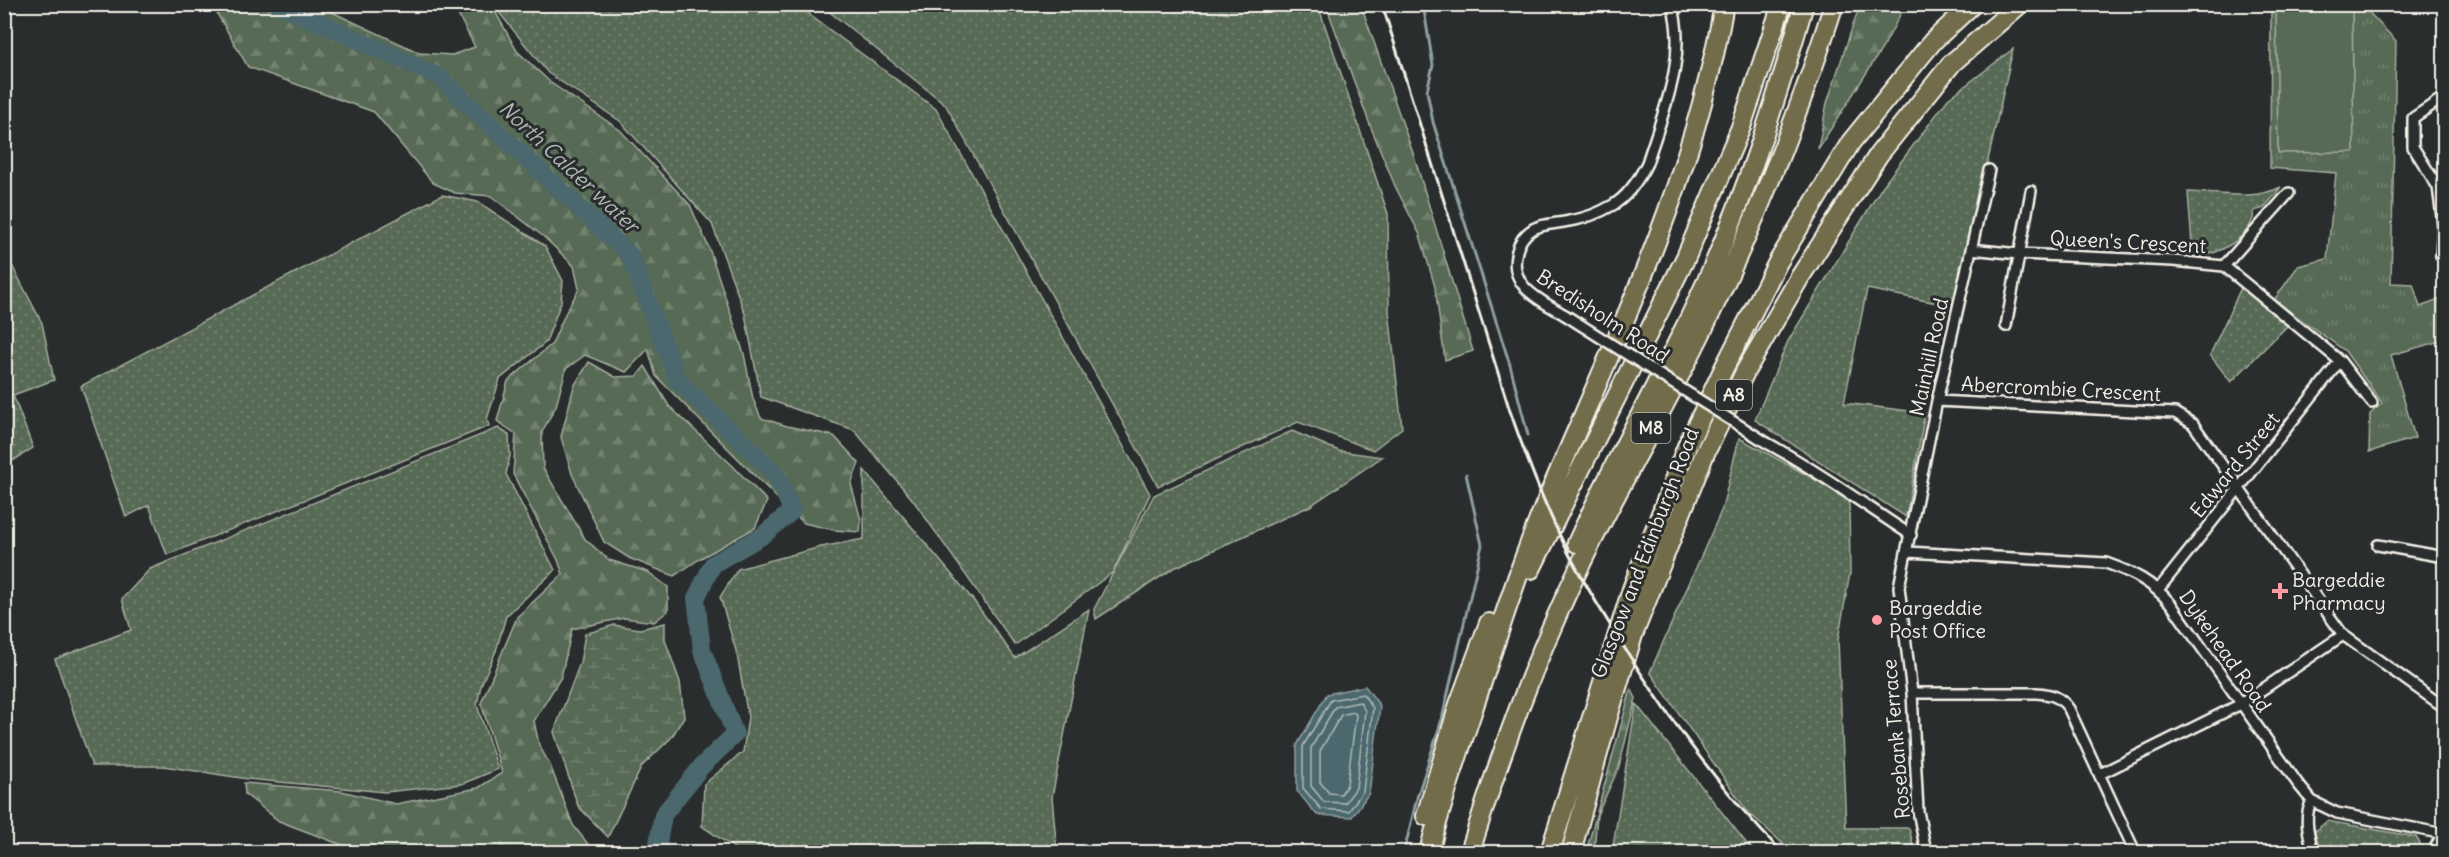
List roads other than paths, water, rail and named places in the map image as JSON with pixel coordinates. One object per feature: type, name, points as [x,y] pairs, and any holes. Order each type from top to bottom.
[{"type":"highway","name":"M8","points":[[1430,852],[1455,760],[1512,586],[1645,271],[1690,148],[1707,87],[1724,4]]},
{"type":"highway","name":"M8","points":[[1483,679],[1520,592],[1686,257],[1741,127],[1782,4]]},
{"type":"highway","name":"M8","points":[[1650,399],[1711,271],[1742,196],[1779,94],[1804,4]]},
{"type":"highway","name":"M8","points":[[1467,852],[1478,796],[1505,713],[1530,650],[1587,522],[1650,399],[1723,266],[1834,4]]},
{"type":"highway","name":"M8","points":[[1467,852],[1522,700],[1558,611],[1703,328],[1734,262],[1818,56],[1834,4]]},
{"type":"highway","name":"Glasgow and Edinburgh Road","points":[[1550,852],[1632,589],[1687,446],[1725,366],[1778,262],[1851,142],[1934,41],[1973,4]]},
{"type":"highway","name":"Glasgow and Edinburgh Road","points":[[1572,852],[1605,727],[1634,635],[1705,453],[1746,370],[1800,277],[1879,154],[1953,63],[2020,4]]},
{"type":"highway","name":"M8","points":[[1418,852],[1456,713],[1508,574],[1533,511],[1622,326]]},
{"type":"street","name":"Bredisholm Road","points":[[1672,4],[1678,39],[1675,69],[1647,163],[1629,191],[1611,206],[1579,220],[1533,229],[1524,237],[1517,249],[1515,267],[1521,284],[1526,291],[1767,442],[1810,466],[1849,495],[1911,535]]},
{"type":"street","points":[[2441,256],[2443,225],[2438,187],[2413,147],[2413,118],[2445,97]]},
{"type":"street","name":"Mainhill Road","points":[[1907,552],[1937,401],[1989,170]]},
{"type":"street","points":[[2006,326],[2031,191]]},
{"type":"street","points":[[2224,266],[2289,193]]},
{"type":"street","name":"Queen's Crescent","points":[[1971,249],[2224,266],[2340,362],[2372,404]]},
{"type":"street","name":"Edward Street","points":[[2158,590],[2340,362]]},
{"type":"street","name":"Abercrombie Crescent","points":[[1937,401],[2175,413],[2193,424],[2343,635],[2445,707]]},
{"type":"street","points":[[2378,545],[2445,557]]},
{"type":"street","name":"Dykehead Road","points":[[1907,552],[2106,563],[2136,574],[2158,590],[2171,604],[2312,801],[2337,813],[2444,833]]},
{"type":"street","name":"Rosebank Terrace","points":[[1907,552],[1899,592],[1912,693],[1918,811],[1926,852]]},
{"type":"street","points":[[2100,774],[2241,704],[2343,635]]},
{"type":"street","points":[[1912,693],[2050,693],[2063,700],[2135,852]]},
{"type":"street","points":[[2312,801],[2308,808],[2307,827],[2313,852]]},
{"type":"street","points":[[2433,852],[2444,833]]},
{"type":"water","points":[[1365,686],[1380,706],[1369,793],[1352,817],[1317,815],[1297,791],[1297,745],[1327,694]]},
{"type":"waterway","name":"North Calder water","points":[[279,4],[439,77],[630,255],[678,381],[777,475],[792,511],[762,536],[713,564],[696,598],[702,650],[735,734],[701,767],[663,815],[658,843],[661,852]]},
{"type":"waterway","points":[[1423,4],[1433,65],[1427,91],[1433,122],[1510,365],[1528,435]]},
{"type":"waterway","points":[[1404,852],[1417,798],[1442,719],[1482,545],[1466,474]]},
{"type":"railway","points":[[1382,4],[1510,411],[1535,479],[1557,529],[1597,603],[1673,721],[1714,776],[1782,852]]},
{"type":"place","name":"Bargeddie Pharmacy","points":[[2280,591]]},
{"type":"place","name":"Bargeddie Post Office","points":[[1877,620]]}]
